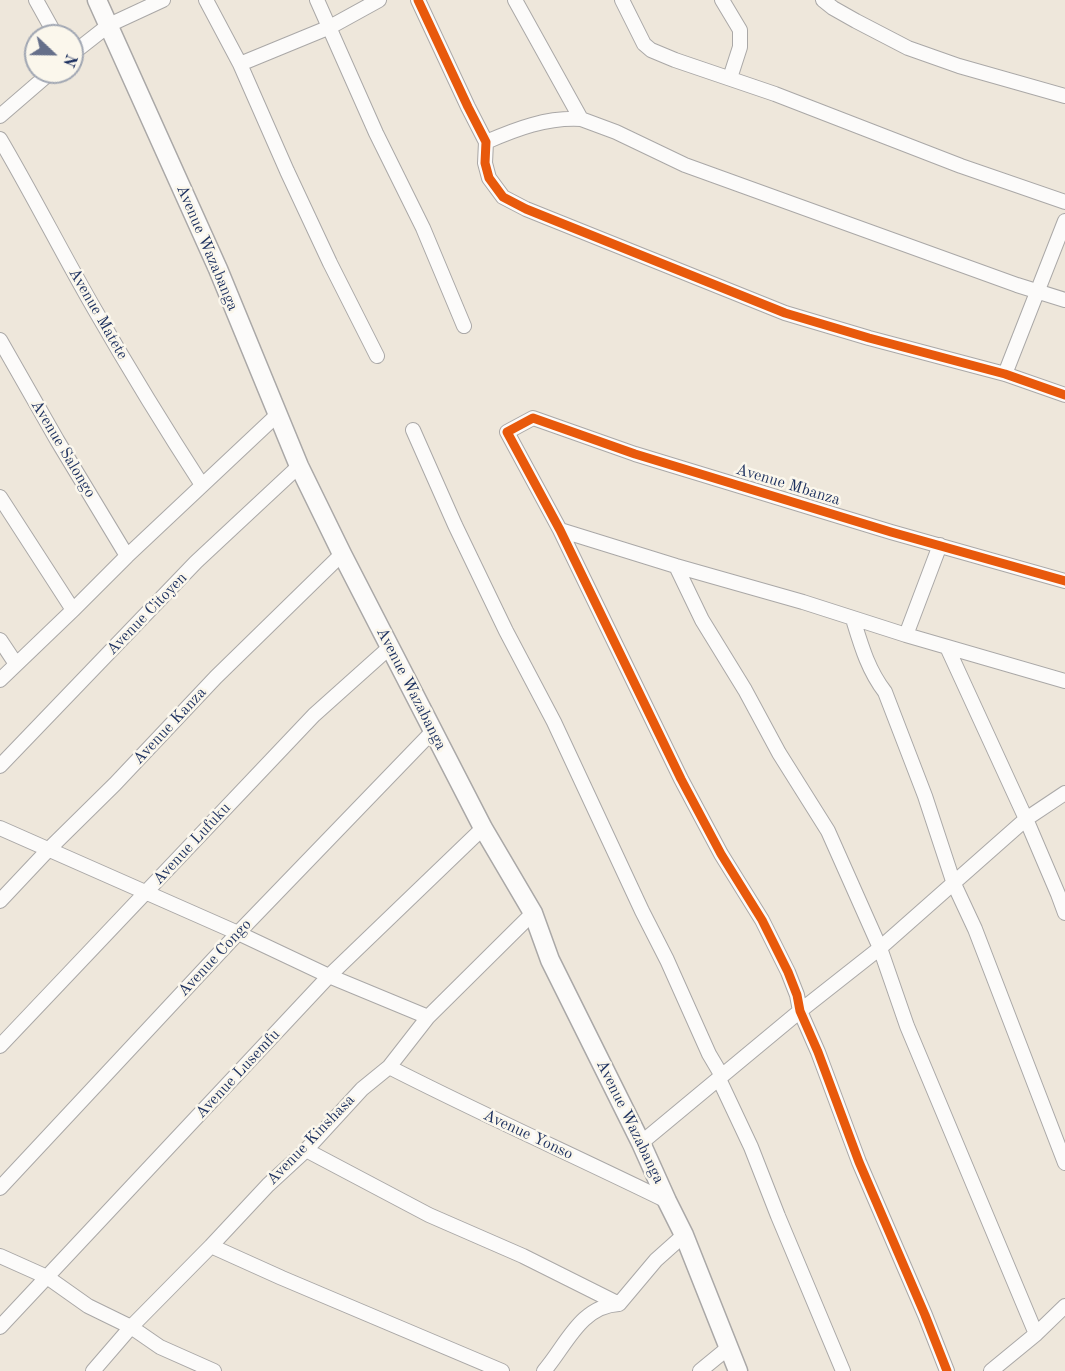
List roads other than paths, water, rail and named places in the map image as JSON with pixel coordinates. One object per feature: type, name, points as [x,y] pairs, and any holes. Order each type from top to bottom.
[{"type":"main road","name":"Avenue Wazabanga","points":[[97,0],[218,269],[299,465],[342,554],[483,828],[532,914],[550,960],[684,1235],[738,1371]]},
{"type":"street","points":[[36,0],[49,24]]},
{"type":"street","points":[[84,45],[109,25],[162,0]]},
{"type":"street","points":[[206,0],[240,64],[325,253],[377,356]]},
{"type":"street","points":[[317,0],[376,133],[423,228],[464,326]]},
{"type":"street","points":[[240,64],[330,27],[379,0]]},
{"type":"street","points":[[418,0],[486,142],[485,163],[489,178],[503,197],[526,209],[785,313],[1005,374],[1065,394]]},
{"type":"street","points":[[515,0],[581,118]]},
{"type":"street","points":[[622,0],[644,44],[651,50],[775,94],[961,166],[1065,202]]},
{"type":"street","points":[[722,0],[740,30],[740,47],[730,78]]},
{"type":"street","points":[[823,0],[856,21],[908,48],[959,66],[1065,96]]},
{"type":"street","points":[[0,116],[37,84]]},
{"type":"street","points":[[486,142],[519,128],[558,119],[581,118],[685,165],[1017,285],[1065,300]]},
{"type":"street","name":"Avenue Matete","points":[[0,139],[95,310],[174,442],[202,484]]},
{"type":"street","points":[[1005,374],[1065,221]]},
{"type":"street","name":"Avenue Salongo","points":[[0,340],[127,556]]},
{"type":"street","points":[[0,680],[202,484],[277,415]]},
{"type":"street","name":"Avenue Mbanza","points":[[560,530],[507,432],[533,418],[635,454],[1065,580]]},
{"type":"street","points":[[413,430],[506,631],[554,722],[667,960],[752,1147],[778,1216],[843,1371]]},
{"type":"street","name":"Avenue Citoyen","points":[[0,766],[196,562],[299,465]]},
{"type":"street","points":[[0,497],[73,610]]},
{"type":"street","points":[[560,530],[803,602],[906,636],[1065,681]]},
{"type":"street","points":[[560,530],[681,779],[721,854],[762,920],[788,972],[798,995],[800,1011],[818,1052],[859,1162],[948,1371]]},
{"type":"street","points":[[906,636],[940,545]]},
{"type":"street","name":"Avenue Kanza","points":[[0,901],[216,677],[342,554]]},
{"type":"street","points":[[676,566],[702,620],[745,690],[779,753],[828,831],[880,948],[907,1026],[1036,1334]]},
{"type":"street","points":[[853,619],[868,663],[885,692],[925,796],[954,884],[975,929],[1065,1163]]},
{"type":"street","points":[[0,640],[16,664]]},
{"type":"street","name":"Avenue Lufuku","points":[[0,1046],[314,715],[390,647]]},
{"type":"street","points":[[947,647],[1026,819],[1065,913]]},
{"type":"street","name":"Avenue Congo","points":[[0,1188],[238,933],[433,731]]},
{"type":"street","points":[[641,1143],[880,948],[1026,819],[1065,793]]},
{"type":"street","points":[[0,828],[238,933],[329,976],[428,1017]]},
{"type":"street","name":"Avenue Lusemfu","points":[[0,1327],[329,976],[483,828]]},
{"type":"street","name":"Avenue Kinshasa","points":[[93,1371],[268,1185],[306,1150],[362,1089],[389,1067],[428,1017],[532,914]]},
{"type":"street","name":"Avenue Yonso","points":[[389,1067],[667,1201]]},
{"type":"street","points":[[306,1150],[429,1215],[523,1256],[619,1304]]},
{"type":"street","points":[[544,1371],[573,1331],[592,1313],[608,1305],[619,1304],[656,1260],[684,1235]]},
{"type":"street","points":[[211,1246],[502,1371]]},
{"type":"street","points":[[0,1256],[47,1277],[88,1306],[131,1328],[160,1347],[214,1371]]},
{"type":"street","points":[[991,1371],[1036,1334],[1065,1306]]},
{"type":"street","points":[[700,1371],[728,1348]]}]
